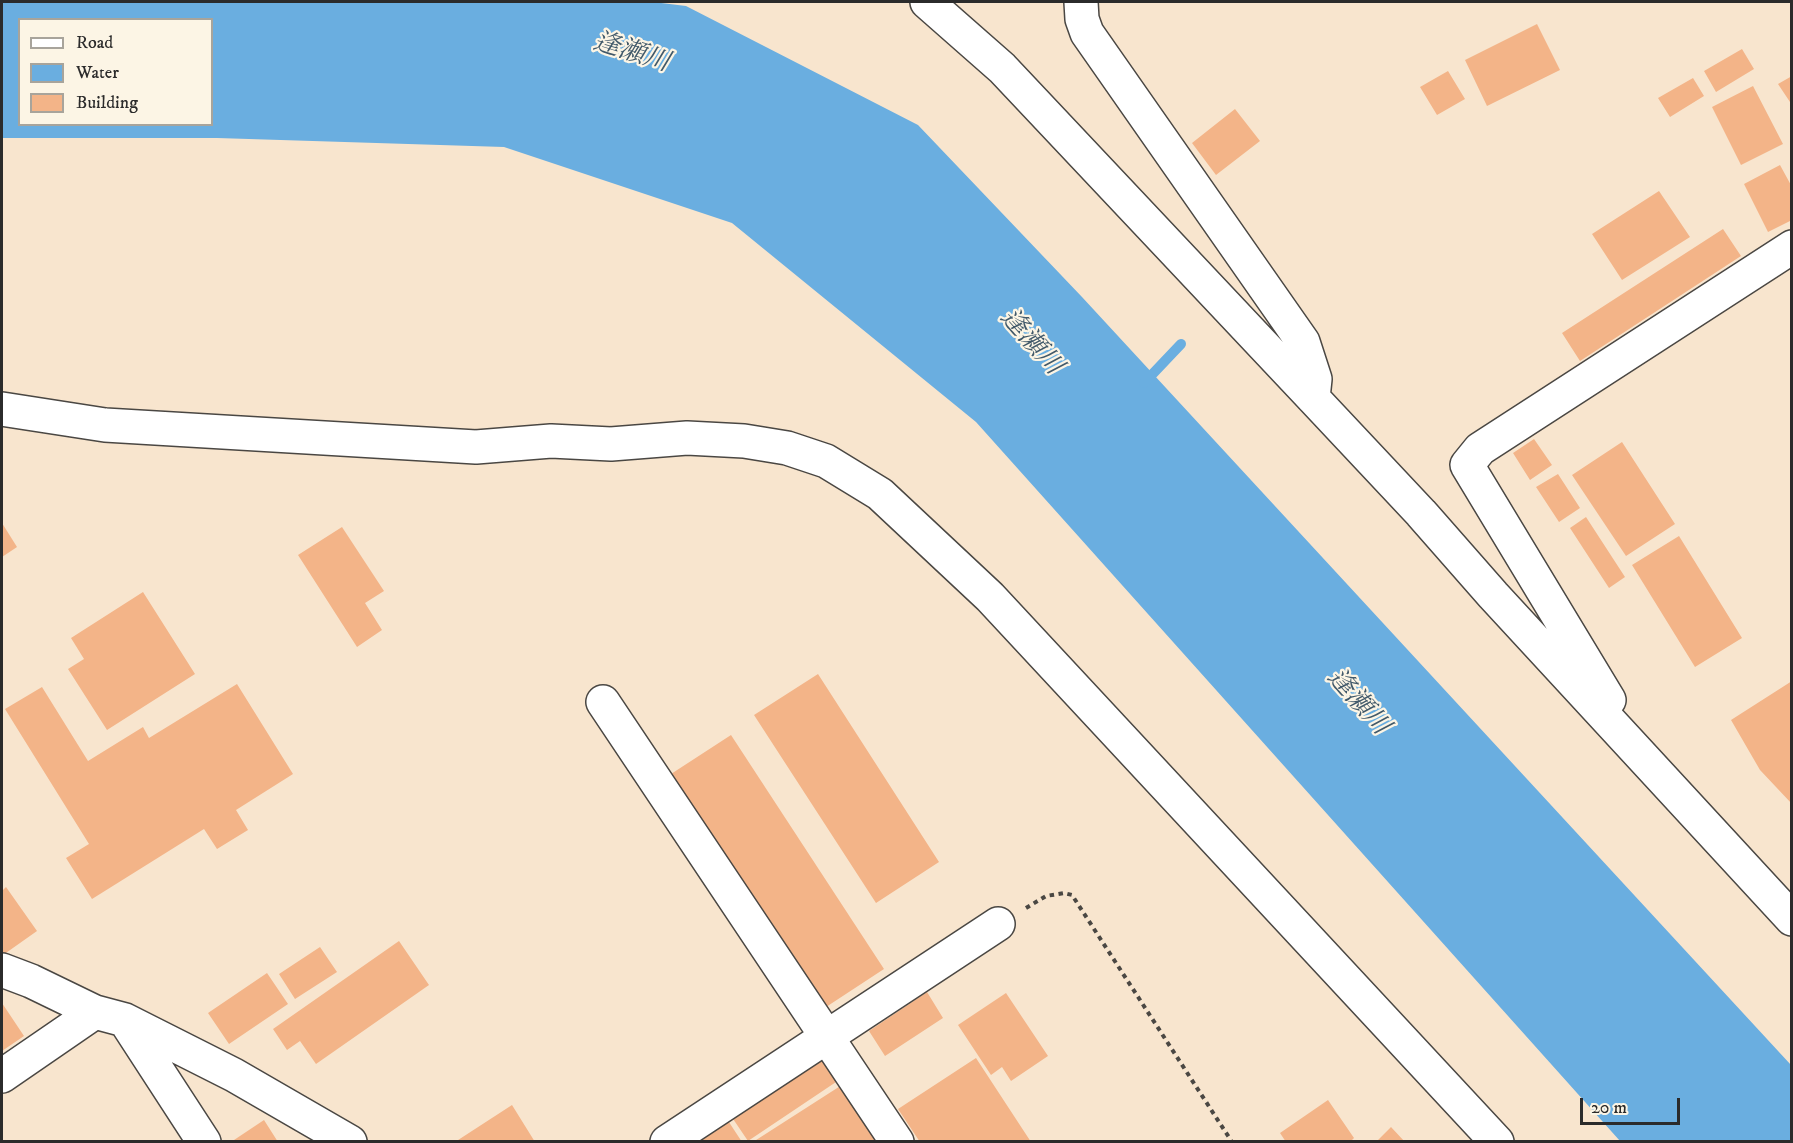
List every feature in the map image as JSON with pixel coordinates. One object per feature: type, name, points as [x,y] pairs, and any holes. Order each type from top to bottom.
[{"type":"street","points":[[927,2],[1002,68],[1313,398],[1421,513],[1493,595],[1791,919]]},
{"type":"street","points":[[1081,2],[1082,19],[1087,33],[1303,342],[1315,379],[1313,398]]},
{"type":"street","points":[[1644,759],[1467,465],[1480,449],[1791,247]]},
{"type":"street","points":[[2,409],[105,425],[476,447],[551,441],[611,444],[687,438],[787,448],[826,460],[880,494],[990,597],[1497,1142]]},
{"type":"street","points":[[603,702],[897,1142]]},
{"type":"street","points":[[668,1142],[998,924]]},
{"type":"street","points":[[2,970],[110,1016],[234,1075],[350,1142]]},
{"type":"street","points":[[2,1076],[110,1016]]},
{"type":"street","points":[[110,1016],[204,1142]]},
{"type":"path","points":[[998,924],[1046,896],[1064,893],[1072,895],[1232,1142]]},
{"type":"water","name":"逢瀬川","points":[[2,2],[653,2],[686,6],[918,125],[1082,297],[1791,1065],[1791,1141],[1620,1141],[976,422],[732,223],[504,147],[217,138],[2,138]]},
{"type":"building","points":[[1537,24],[1560,70],[1487,106],[1465,60]]},
{"type":"building","points":[[1742,49],[1754,69],[1716,92],[1704,71]]},
{"type":"building","points":[[1448,71],[1465,99],[1437,115],[1420,87]]},
{"type":"building","points":[[1792,76],[1792,105],[1778,84]]},
{"type":"building","points":[[1693,78],[1704,96],[1670,117],[1658,98]]},
{"type":"building","points":[[1753,86],[1783,144],[1741,165],[1712,107]]},
{"type":"building","points":[[1235,109],[1260,141],[1216,175],[1192,143]]},
{"type":"building","points":[[1780,165],[1792,187],[1792,220],[1768,232],[1744,184]]},
{"type":"building","points":[[1659,191],[1690,237],[1622,280],[1592,234]]},
{"type":"building","points":[[1723,229],[1741,256],[1580,361],[1562,333]]},
{"type":"building","points":[[1534,439],[1552,465],[1530,480],[1513,453]]},
{"type":"building","points":[[1622,442],[1675,524],[1626,556],[1572,475]]},
{"type":"building","points":[[1558,474],[1580,508],[1559,522],[1536,487]]},
{"type":"building","points":[[1586,517],[1625,577],[1609,588],[1570,528]]},
{"type":"building","points":[[2,523],[17,547],[2,557]]},
{"type":"building","points":[[342,527],[384,591],[365,603],[382,630],[357,647],[298,555]]},
{"type":"building","points":[[1679,536],[1742,638],[1695,667],[1632,565]]},
{"type":"building","points":[[143,592],[195,674],[107,730],[68,669],[84,659],[71,638]]},
{"type":"building","points":[[818,674],[939,862],[876,903],[754,715]]},
{"type":"building","points":[[1792,681],[1792,804],[1760,770],[1731,720]]},
{"type":"building","points":[[237,684],[293,774],[236,810],[248,830],[217,849],[204,829],[92,899],[66,858],[89,844],[5,709],[42,687],[88,761],[143,727],[149,738]]},
{"type":"building","points":[[731,735],[884,969],[823,1009],[671,774]]},
{"type":"building","points":[[6,887],[37,931],[3,955],[2,891]]},
{"type":"building","points":[[399,941],[429,985],[316,1064],[300,1041],[287,1050],[273,1029]]},
{"type":"building","points":[[320,947],[337,972],[295,999],[279,974]]},
{"type":"building","points":[[267,973],[288,1004],[229,1044],[208,1013]]},
{"type":"building","points":[[927,992],[943,1018],[885,1056],[869,1031]]},
{"type":"building","points":[[1006,993],[1048,1056],[1011,1081],[1002,1067],[991,1075],[958,1025]]},
{"type":"building","points":[[2,1003],[24,1036],[2,1051]]},
{"type":"building","points":[[821,1047],[842,1078],[748,1141],[727,1110]]},
{"type":"building","points":[[976,1058],[1031,1142],[920,1142],[898,1109]]},
{"type":"building","points":[[845,1083],[882,1142],[753,1142]]},
{"type":"building","points":[[1328,1100],[1354,1138],[1350,1142],[1286,1142],[1280,1133]]},
{"type":"building","points":[[512,1105],[535,1142],[455,1142]]},
{"type":"building","points":[[725,1116],[742,1142],[697,1142]]},
{"type":"building","points":[[264,1120],[278,1142],[231,1142]]},
{"type":"building","points":[[1391,1127],[1405,1142],[1376,1142]]},
{"type":"waterway","points":[[1144,383],[1181,344]]}]
